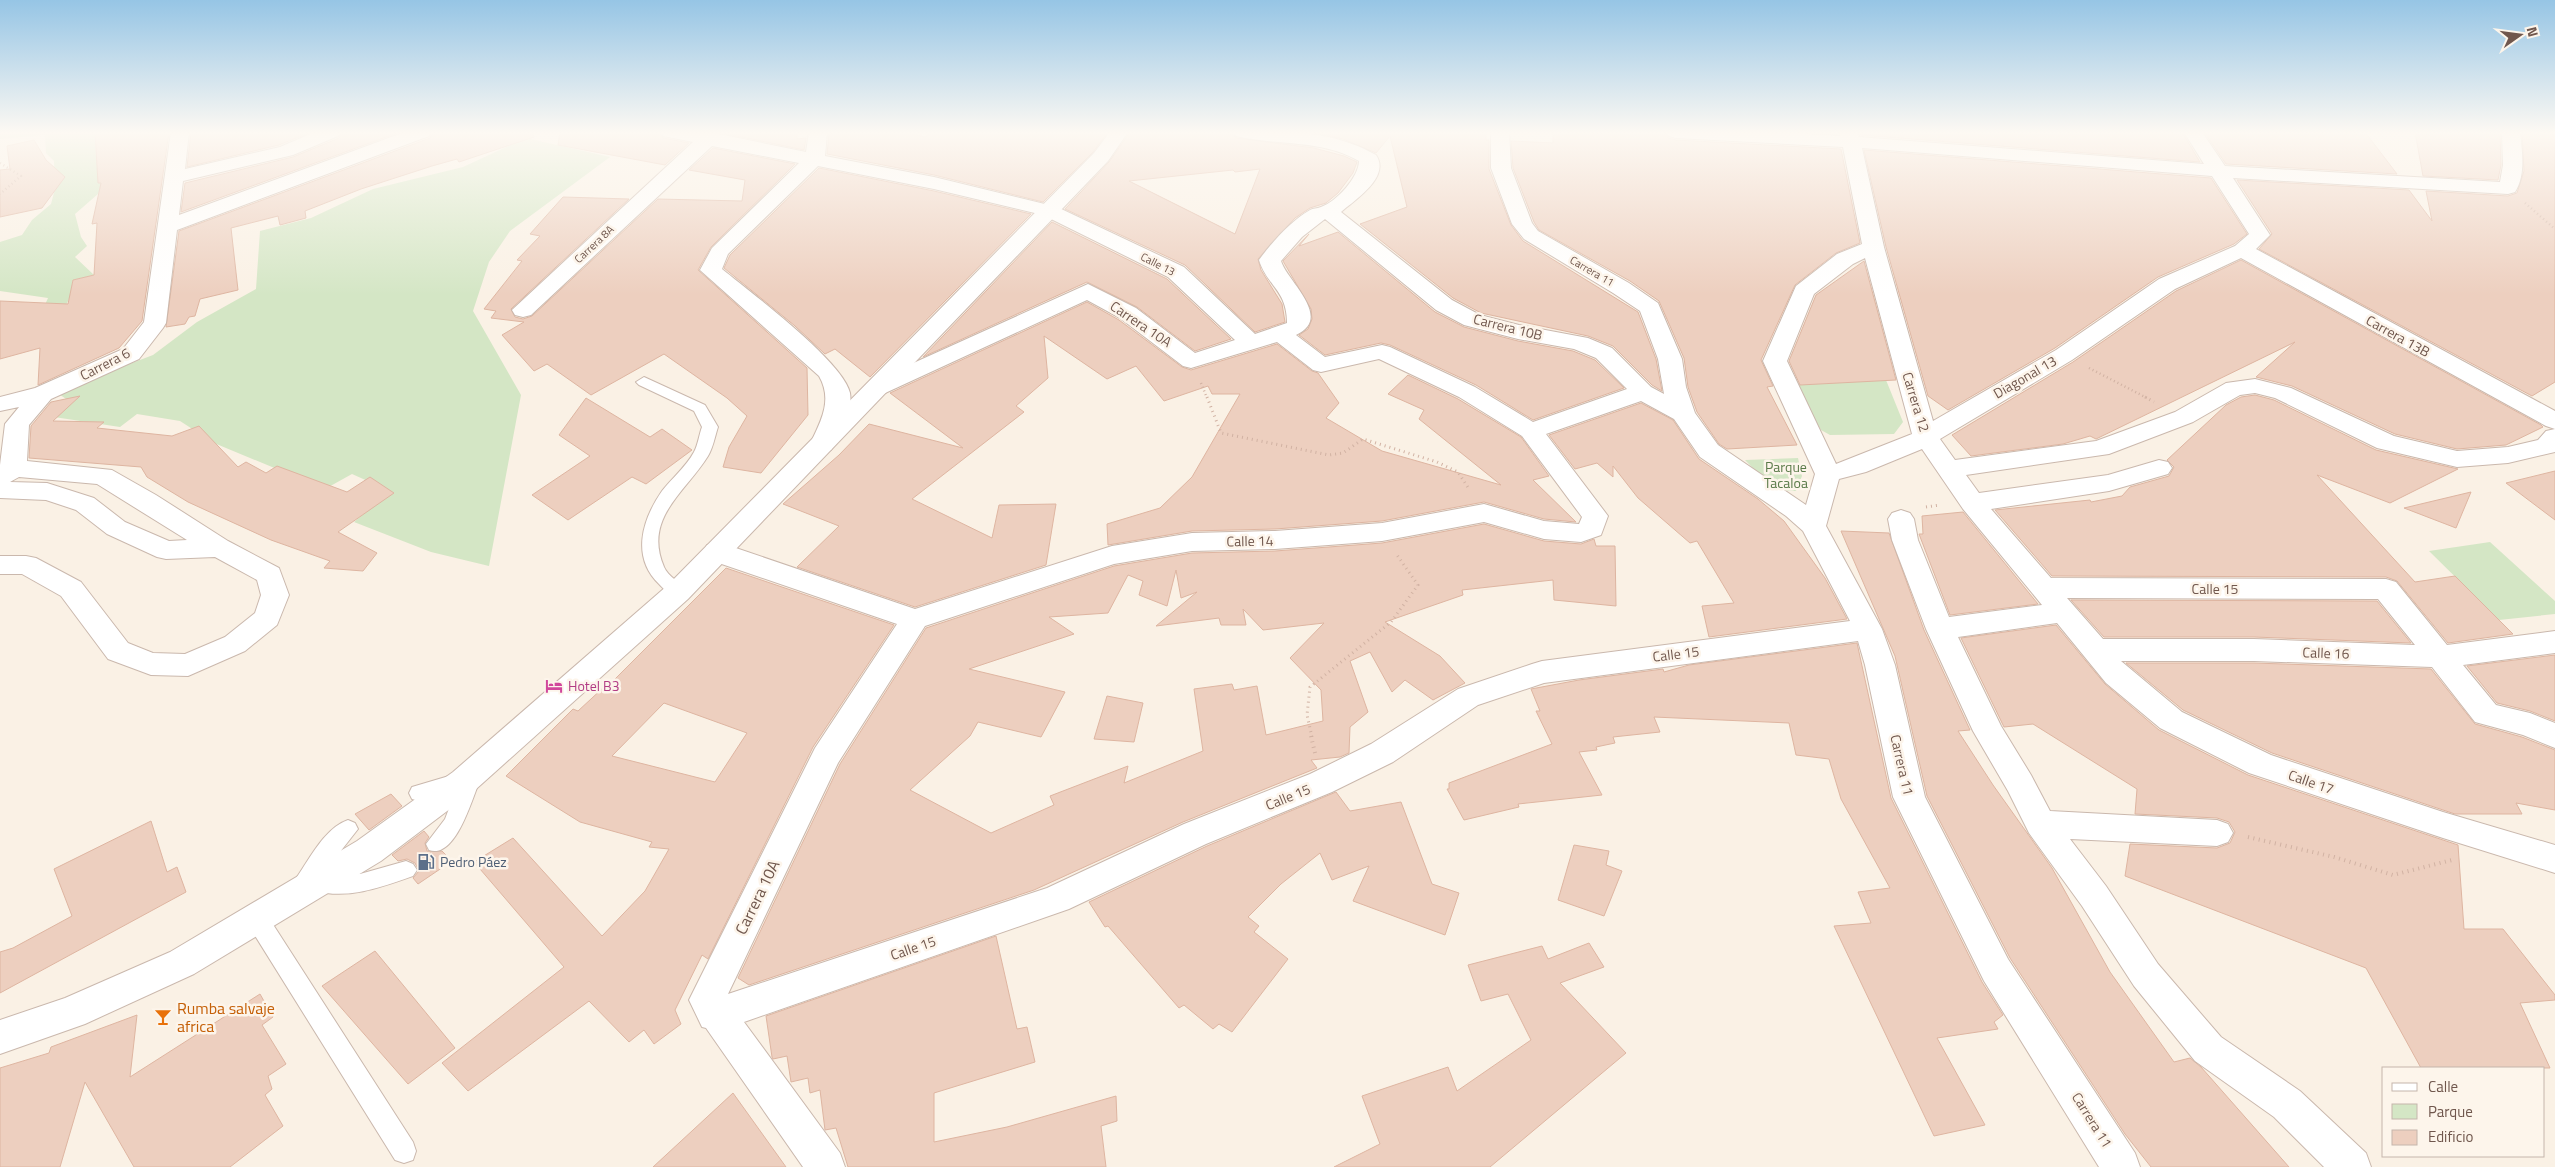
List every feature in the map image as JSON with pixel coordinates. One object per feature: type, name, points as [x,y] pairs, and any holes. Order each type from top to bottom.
[{"type":"street","name":"Carrera 6","points":[[7,472],[17,424],[43,394],[131,354],[155,323],[167,227],[174,186]]},
{"type":"street","points":[[167,227],[276,186]]},
{"type":"street","name":"Carrera 8A","points":[[523,310],[657,186]]},
{"type":"street","points":[[786,186],[719,252],[711,270],[819,362],[832,376],[840,395],[838,411],[822,444]]},
{"type":"street","name":"Calle 13","points":[[948,186],[1050,211],[1176,272],[1250,342]]},
{"type":"street","points":[[0,1037],[72,1012],[182,963],[369,851],[468,777],[678,592],[1073,186]]},
{"type":"street","points":[[1191,361],[1280,334],[1298,326],[1299,310],[1288,287],[1272,270],[1270,260],[1295,233],[1318,214],[1329,212],[1359,186]]},
{"type":"street","name":"Carrera 11","points":[[1508,186],[1522,224],[1531,235],[1621,288],[1650,308],[1670,359],[1674,387],[1683,414],[1709,451],[1795,510],[1813,526],[1868,629],[1880,665],[1909,797],[1996,970],[2121,1167]]},
{"type":"street","name":"Carrera 12","points":[[1861,186],[1873,247],[1925,436],[1972,503],[2096,650]]},
{"type":"street","name":"Diagonal 13","points":[[1828,474],[1857,466],[1911,445],[2064,355],[2167,284],[2242,250],[2260,235],[2227,186]]},
{"type":"street","points":[[2482,186],[2508,188]]},
{"type":"street","name":"Carrera 10B","points":[[1329,212],[1397,264],[1444,305],[1472,320],[1518,332],[1580,343],[1604,352],[1643,392]]},
{"type":"street","points":[[1813,526],[1828,474],[1775,361],[1804,291],[1844,259],[1873,247]]},
{"type":"street","name":"Carrera 13B","points":[[2242,250],[2555,421]]},
{"type":"street","name":"Carrera 10A","points":[[875,389],[1088,290],[1128,313],[1191,361]]},
{"type":"street","points":[[1280,334],[1321,365],[1382,352],[1467,392],[1531,431],[1643,392]]},
{"type":"street","points":[[1947,469],[2100,448],[2184,417],[2234,388],[2255,386],[2283,393],[2386,442],[2457,459],[2508,455],[2546,446],[2555,437]]},
{"type":"street","name":"Carrera 11","points":[[1643,392],[1683,414]]},
{"type":"street","points":[[0,404],[43,394]]},
{"type":"street","name":"Calle 14","points":[[915,619],[1112,554],[1192,542],[1275,540],[1382,532],[1484,513],[1544,530],[1581,533],[1592,529],[1595,516],[1531,431]]},
{"type":"street","points":[[1972,503],[2109,483],[2159,468]]},
{"type":"street","points":[[0,565],[26,565],[71,589],[118,651],[151,664],[188,665],[235,644],[267,618],[275,595],[269,575],[219,548],[147,500],[104,476],[7,472]]},
{"type":"street","points":[[0,490],[47,492],[85,504],[116,528],[166,550],[219,548]]},
{"type":"street","points":[[1901,519],[1905,540],[1940,629],[1988,731],[2020,784],[2040,824],[2094,896],[2146,975],[2208,1048],[2287,1104],[2352,1167]]},
{"type":"street","points":[[717,552],[915,619]]},
{"type":"street","name":"Calle 15","points":[[2044,588],[2386,589],[2440,657]]},
{"type":"street","points":[[1940,629],[2064,612]]},
{"type":"street","name":"Carrera 10A","points":[[826,1167],[706,1000],[826,757],[915,619]]},
{"type":"street","name":"Calle 15","points":[[716,1015],[1057,899],[1195,834],[1321,783],[1382,753],[1468,697],[1542,672],[1868,629]]},
{"type":"street","name":"Calle 16","points":[[2096,650],[2254,650],[2440,657],[2555,642]]},
{"type":"street","name":"Calle 17","points":[[2096,650],[2116,675],[2171,720],[2260,764],[2443,825],[2555,859]]},
{"type":"street","points":[[2440,657],[2486,714],[2530,725],[2555,736]]},
{"type":"street","points":[[2040,824],[2217,833]]},
{"type":"lane","points":[[644,382],[700,408],[710,428],[701,454],[668,495],[653,521],[649,548],[657,572],[678,592]]},
{"type":"lane","points":[[419,793],[468,777],[465,797],[453,823],[436,844]]},
{"type":"lane","points":[[305,891],[333,843],[348,829]]},
{"type":"lane","points":[[305,891],[360,883],[406,870]]},
{"type":"lane","points":[[257,919],[404,1151]]},
{"type":"path","points":[[2508,188],[2555,228]]},
{"type":"path","points":[[2064,355],[2184,417]]},
{"type":"path","points":[[1191,361],[1208,397],[1221,434],[1329,455],[1343,453],[1363,439],[1437,462],[1458,472],[1484,513]]},
{"type":"path","points":[[1901,519],[1911,508],[1972,503]]},
{"type":"path","points":[[1321,783],[1307,715],[1310,687],[1391,622],[1418,585],[1382,532]]},
{"type":"path","points":[[2217,833],[2263,839],[2393,875],[2455,859]]},
{"type":"green space","points":[[55,186],[102,186],[98,194],[75,214],[81,237],[87,246],[75,257],[94,275],[73,280],[70,297],[63,311],[39,318],[48,298],[0,291],[0,242],[22,235],[32,220],[51,204]]},
{"type":"green space","points":[[383,186],[570,186],[510,231],[489,262],[473,311],[521,395],[489,566],[431,552],[354,522],[390,491],[352,474],[325,489],[214,443],[180,421],[137,414],[120,427],[54,417],[69,401],[56,392],[153,355],[197,322],[256,289],[260,231],[311,218],[373,189]]},
{"type":"green space","points":[[1886,380],[1903,422],[1894,434],[1830,435],[1821,430],[1795,385]]},
{"type":"green space","name":"Parque Tacaloa","points":[[1798,458],[1802,476],[1796,491],[1774,490],[1745,460]]},
{"type":"green space","points":[[2490,542],[2555,601],[2555,614],[2499,620],[2429,551]]},
{"type":"building","points":[[0,186],[58,186],[42,208],[0,217]]},
{"type":"building","points":[[100,186],[161,186],[142,321],[119,348],[38,385],[40,348],[0,359],[0,301],[68,304],[73,280],[94,275],[97,223],[92,224]]},
{"type":"building","points":[[185,186],[251,186],[181,212]]},
{"type":"building","points":[[299,186],[369,186],[305,211],[306,218],[280,225],[278,216],[231,228],[238,290],[200,299],[195,316],[189,317],[185,324],[166,327],[179,231]]},
{"type":"building","points":[[744,186],[772,186],[711,247],[698,270],[807,368],[808,415],[761,473],[723,467],[729,447],[747,416],[727,398],[664,354],[591,395],[547,364],[534,371],[502,335],[524,322],[491,318],[496,311],[484,309],[522,261],[517,260],[540,236],[530,234],[563,197],[629,199],[511,309],[515,317],[523,319],[532,316],[658,199],[742,201]]},
{"type":"building","points":[[800,186],[911,186],[1031,214],[870,377],[835,349],[825,354],[795,326],[724,268],[730,255]]},
{"type":"building","points":[[980,186],[1059,186],[1043,202]]},
{"type":"building","points":[[1086,186],[1140,186],[1235,234],[1253,186],[1343,186],[1326,203],[1310,208],[1295,218],[1258,259],[1261,270],[1282,304],[1285,322],[1255,332],[1185,265],[1065,209]]},
{"type":"building","points":[[1402,186],[1496,186],[1511,225],[1523,241],[1638,312],[1656,359],[1662,391],[1652,385],[1613,346],[1588,336],[1481,313],[1453,298],[1360,224],[1407,207]]},
{"type":"building","points":[[1520,186],[1849,186],[1860,243],[1836,253],[1795,285],[1761,360],[1773,386],[1767,387],[1797,445],[1727,449],[1719,444],[1697,412],[1688,387],[1684,358],[1659,301],[1630,281],[1539,230]]},
{"type":"building","points":[[1872,186],[2216,186],[2247,234],[2234,244],[2158,277],[2055,348],[1948,410],[1928,396],[1886,247]]},
{"type":"building","points":[[2241,186],[2348,186],[2409,190],[2432,221],[2426,191],[2508,196],[2517,193],[2519,186],[2555,186],[2555,382],[2532,396],[2259,249],[2272,234]]},
{"type":"building","points":[[1052,222],[1167,279],[1231,339],[1195,351],[1137,307],[1087,282],[923,357]]},
{"type":"building","points":[[1338,232],[1435,312],[1464,327],[1518,341],[1573,351],[1595,360],[1624,388],[1533,420],[1476,385],[1390,345],[1381,343],[1325,355],[1299,335],[1308,329],[1312,319],[1311,309],[1283,261],[1309,234],[1299,246]]},
{"type":"building","points":[[2241,260],[2543,427],[2506,445],[2457,449],[2395,434],[2292,386],[2256,377],[2295,342],[2096,439],[2090,436],[2063,444],[1971,456],[1952,435],[2073,362],[2176,291]]},
{"type":"building","points":[[1864,261],[1896,380],[1800,385],[1789,361],[1816,295]]},
{"type":"building","points":[[1087,302],[1119,320],[1182,367],[1191,370],[1277,344],[1312,371],[1318,373],[1339,403],[1326,418],[1382,451],[1501,485],[1419,419],[1424,410],[1388,394],[1408,375],[1458,399],[1521,437],[1549,476],[1533,480],[1576,522],[1544,519],[1484,502],[1382,521],[1275,529],[1192,531],[1108,545],[1107,524],[1160,508],[1192,477],[1240,394],[1212,394],[1208,386],[1164,401],[1136,366],[1107,379],[1044,336],[1048,378],[1016,406],[1024,412],[912,499],[992,538],[999,505],[1056,504],[1046,565],[915,607],[797,567],[839,526],[783,504],[839,455],[869,424],[963,448],[890,393]]},
{"type":"building","points":[[2255,395],[2274,400],[2376,450],[2458,469],[2390,503],[2317,475],[2415,582],[2455,576],[2513,634],[2448,643],[2397,581],[2386,577],[2052,576],[1995,510],[2090,500],[2091,502],[2122,496],[2130,487],[2169,476],[2174,467],[2167,460],[2226,405],[2241,397]]},
{"type":"building","points":[[80,396],[53,421],[104,422],[97,428],[172,436],[199,426],[238,467],[246,462],[266,473],[277,466],[347,492],[370,477],[394,493],[338,532],[377,553],[363,571],[324,568],[330,561],[271,540],[188,502],[147,477],[141,467],[29,458],[31,426],[51,402]]},
{"type":"building","points":[[586,398],[650,437],[662,429],[692,450],[646,484],[632,477],[568,520],[532,495],[590,456],[559,435]]},
{"type":"building","points":[[1641,403],[1673,420],[1699,459],[1758,499],[1784,521],[1825,578],[1847,619],[1709,637],[1702,606],[1734,603],[1697,541],[1690,543],[1638,498],[1613,466],[1613,477],[1597,463],[1575,469],[1549,435]]},
{"type":"building","points":[[2555,471],[2555,520],[2506,483]]},
{"type":"building","points":[[2471,492],[2456,528],[2404,508]]},
{"type":"building","points":[[1963,512],[2038,604],[1950,615],[1919,534],[1923,534],[1922,516]]},
{"type":"building","points":[[1484,524],[1544,541],[1581,544],[1594,539],[1596,546],[1615,546],[1616,606],[1554,600],[1553,580],[1462,590],[1463,595],[1385,622],[1440,656],[1465,683],[1433,700],[1405,680],[1392,692],[1370,652],[1350,661],[1368,712],[1350,727],[1349,753],[1340,757],[1311,760],[1317,768],[1183,822],[1034,890],[749,985],[738,978],[840,764],[926,628],[1114,566],[1192,553],[1275,551],[1382,543]],"holes":[[[1176,570],[1181,598],[1197,592],[1156,626],[1219,618],[1221,625],[1246,625],[1243,609],[1263,630],[1324,623],[1290,658],[1321,690],[1323,721],[1266,735],[1257,686],[1234,690],[1232,684],[1194,689],[1203,751],[1124,783],[1128,766],[1050,796],[1054,805],[991,833],[910,790],[970,736],[978,722],[1041,737],[1065,692],[969,669],[1074,634],[1049,617],[1108,613],[1128,575],[1143,581],[1139,595],[1167,606]]]},
{"type":"building","points":[[1841,531],[1889,533],[1924,630],[1970,730],[1958,731],[1993,785],[2052,868],[2110,972],[2174,1062],[2190,1058],[2201,1067],[2289,1167],[2151,1167],[2125,1134],[2010,958],[1927,796],[1895,656]]},
{"type":"building","points":[[726,568],[894,625],[813,747],[708,959],[702,955],[675,1010],[681,1024],[654,1044],[644,1030],[629,1042],[589,1001],[468,1091],[442,1063],[564,967],[474,862],[513,838],[602,936],[645,891],[669,849],[649,847],[652,842],[580,822],[506,776],[573,709],[578,711],[605,686],[607,687]],"holes":[[[664,703],[747,733],[715,782],[612,756]]]},
{"type":"building","points":[[2071,600],[2377,601],[2411,643],[2254,637],[2104,637]]},
{"type":"building","points":[[2056,625],[2105,684],[2159,730],[2248,775],[2458,845],[2464,929],[2503,929],[2555,995],[2555,1000],[2520,1003],[2550,1068],[2420,1067],[2366,968],[2125,876],[2130,844],[2217,848],[2230,843],[2235,832],[2229,822],[2217,818],[2135,814],[2137,789],[2033,724],[2004,727],[1961,638]]},
{"type":"building","points":[[1857,643],[1891,798],[1982,982],[2003,1015],[1994,1022],[1998,1029],[1937,1038],[1985,1125],[1934,1136],[1834,926],[1871,923],[1858,892],[1890,888],[1841,799],[1829,759],[1796,755],[1789,723],[1654,717],[1660,732],[1613,737],[1615,743],[1596,747],[1597,750],[1579,752],[1602,795],[1518,804],[1519,807],[1464,820],[1447,789],[1449,789],[1449,783],[1552,744],[1536,711],[1540,711],[1531,689],[1579,680],[1663,669],[1664,672],[1689,665]]},
{"type":"building","points":[[2555,655],[2555,721],[2530,711],[2497,703],[2467,666]]},
{"type":"building","points":[[2126,663],[2254,663],[2431,669],[2475,724],[2522,737],[2555,750],[2555,810],[2516,803],[2522,814],[2455,814],[2272,753],[2183,710]]},
{"type":"building","points":[[1107,696],[1143,703],[1134,742],[1094,739]]},
{"type":"building","points":[[1336,792],[1350,811],[1401,802],[1432,884],[1459,893],[1445,935],[1353,901],[1369,866],[1332,880],[1320,853],[1281,884],[1248,917],[1259,926],[1254,932],[1288,959],[1232,1032],[1219,1024],[1213,1029],[1184,1005],[1179,1008],[1108,926],[1105,927],[1089,902],[1207,846]]},
{"type":"building","points":[[391,794],[402,806],[369,830],[355,814]]},
{"type":"building","points":[[151,821],[167,872],[177,867],[186,892],[0,993],[0,952],[13,948],[72,916],[54,869]]},
{"type":"building","name":"Pedro Páez","points":[[424,831],[429,837],[425,843],[427,851],[442,851],[452,861],[418,884],[413,878],[419,871],[415,863],[407,859],[398,861],[392,855]]},
{"type":"building","points":[[1574,845],[1609,851],[1606,865],[1622,871],[1604,916],[1558,900]]},
{"type":"building","points":[[996,936],[1017,1029],[1027,1027],[1035,1062],[934,1093],[934,1142],[1007,1127],[1116,1096],[1117,1121],[1101,1126],[1106,1167],[848,1167],[836,1128],[825,1130],[820,1090],[810,1093],[808,1078],[791,1082],[787,1056],[773,1059],[766,1016]]},
{"type":"building","points":[[1589,943],[1604,967],[1560,983],[1626,1053],[1490,1167],[1334,1167],[1380,1144],[1362,1096],[1448,1067],[1457,1091],[1531,1040],[1508,994],[1481,1001],[1468,965],[1542,946],[1548,959]]},
{"type":"building","points":[[375,951],[455,1048],[408,1084],[322,986]]},
{"type":"building","points":[[260,994],[273,1017],[262,1025],[286,1064],[268,1076],[272,1089],[265,1095],[283,1126],[230,1167],[134,1167],[85,1082],[60,1167],[0,1167],[0,1068],[49,1053],[51,1047],[137,1015],[130,1077]]},
{"type":"building","points":[[733,1093],[786,1167],[653,1167]]},
{"type":"place","name":"Hotel B3","points":[[554,686]]},
{"type":"place","name":"Pedro Páez","points":[[426,862]]},
{"type":"place","name":"Rumba salvaje africa","points":[[163,1017]]}]
